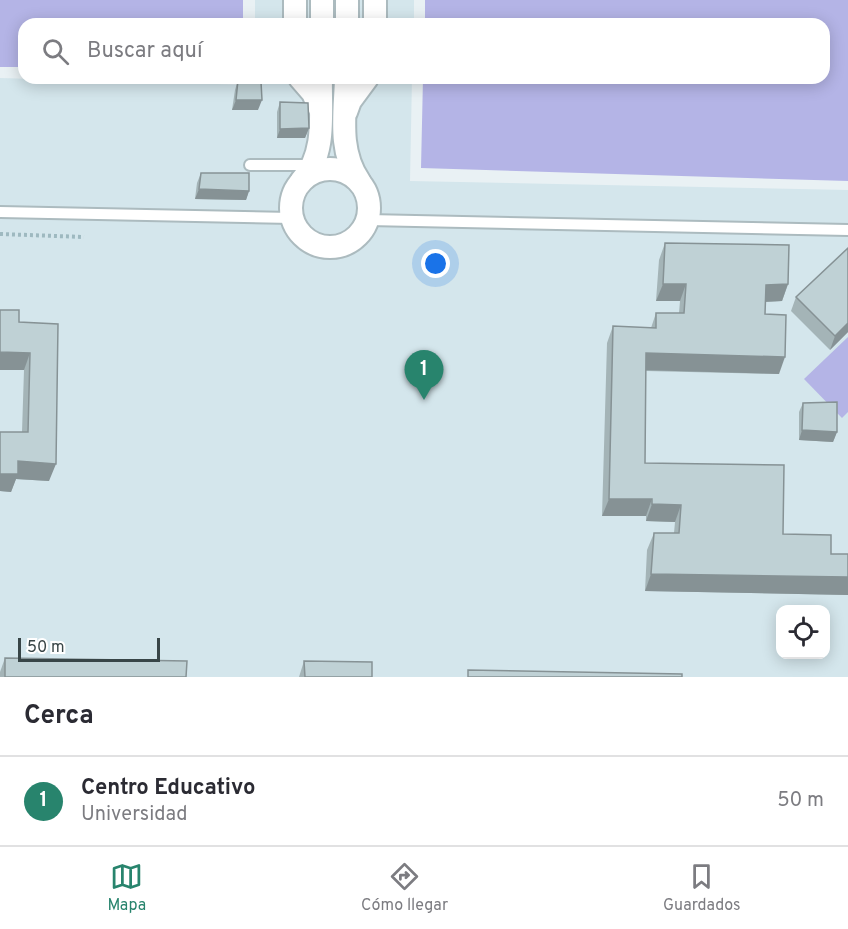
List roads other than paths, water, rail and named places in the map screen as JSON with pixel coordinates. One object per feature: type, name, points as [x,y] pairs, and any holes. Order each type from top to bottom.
[{"type":"street","points":[[295,0],[295,18]]},
{"type":"street","points":[[322,0],[322,18]]},
{"type":"street","points":[[347,0],[347,18]]},
{"type":"street","points":[[375,0],[375,18]]},
{"type":"street","points":[[305,84],[317,100],[320,117]]},
{"type":"street","points":[[321,84],[319,145],[313,165],[299,183],[290,206],[292,218],[305,238],[328,247],[351,241],[362,232],[368,220],[369,206],[366,193],[346,155],[346,84]]},
{"type":"street","points":[[345,118],[350,101],[363,84]]},
{"type":"street","points":[[299,183],[321,169],[335,169],[348,173],[359,181]]},
{"type":"lane","points":[[250,165],[313,165]]},
{"type":"lane","points":[[0,212],[292,218]]},
{"type":"lane","points":[[368,220],[848,230]]},
{"type":"place","name":"Centro Educativo","points":[[424,400]]}]
